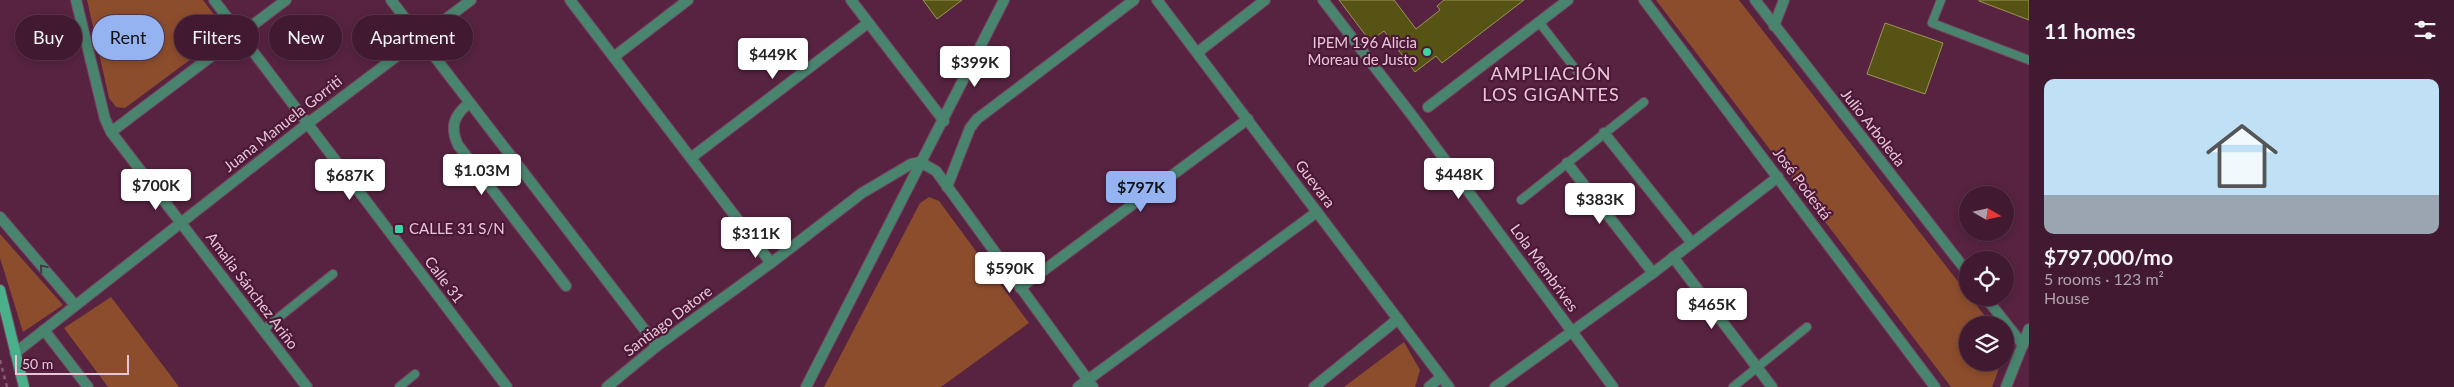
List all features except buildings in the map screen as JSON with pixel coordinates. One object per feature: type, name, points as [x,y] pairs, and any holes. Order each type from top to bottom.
[{"type":"main road","points":[[0,290],[24,387]]},
{"type":"street","name":"Amalia Sánchez Ariño","points":[[76,0],[105,119],[111,132],[307,387]]},
{"type":"street","name":"Calle 31","points":[[214,0],[225,15]]},
{"type":"street","points":[[259,21],[286,0]]},
{"type":"street","points":[[391,0],[402,15]]},
{"type":"street","name":"Juana Manuela Gorriti","points":[[452,15],[472,0]]},
{"type":"street","points":[[570,0],[615,56],[772,263]]},
{"type":"street","points":[[615,56],[688,0]]},
{"type":"street","points":[[851,0],[944,121]]},
{"type":"street","points":[[806,387],[920,162],[944,121],[1004,0]]},
{"type":"street","points":[[947,187],[970,128],[977,119],[1134,0]]},
{"type":"street","name":"Guevara","points":[[1157,0],[1198,52],[1448,387]]},
{"type":"street","points":[[1198,52],[1265,0]]},
{"type":"street","name":"Lola Membrives","points":[[1323,0],[1414,118],[1614,387]]},
{"type":"street","points":[[1428,107],[1568,0]]},
{"type":"street","name":"José Podestá","points":[[1644,0],[1935,387]]},
{"type":"street","name":"Julio Arboleda","points":[[1755,0],[1959,262]]},
{"type":"street","points":[[1774,26],[1784,0]]},
{"type":"street","points":[[692,157],[868,22]]},
{"type":"street","points":[[111,132],[207,60]]},
{"type":"street","name":"Calle 31","points":[[259,60],[507,387]]},
{"type":"street","name":"Juana Manuela Gorriti","points":[[15,353],[391,60]]},
{"type":"street","points":[[435,60],[657,346]]},
{"type":"street","points":[[469,103],[456,114],[455,138],[458,145],[566,286]]},
{"type":"street","points":[[1020,288],[1248,119]]},
{"type":"street","points":[[1604,133],[1692,244]]},
{"type":"street","points":[[920,162],[936,171],[1090,383]]},
{"type":"street","name":"Santiago Datore","points":[[606,387],[657,346],[772,263],[862,193],[911,164],[920,162]]},
{"type":"street","points":[[1568,163],[1652,273]]},
{"type":"street","points":[[1495,387],[1692,244],[1778,177]]},
{"type":"street","points":[[1078,387],[1090,383],[1317,212]]},
{"type":"street","points":[[0,218],[75,305]]},
{"type":"street","points":[[1673,257],[1772,387]]},
{"type":"street","points":[[1992,306],[2023,345]]},
{"type":"street","points":[[1314,387],[1398,319]]},
{"type":"street","points":[[2006,387],[2029,329]]},
{"type":"street","points":[[44,330],[88,387]]},
{"type":"street","points":[[1429,387],[1441,377]]},
{"type":"lane","points":[[1941,0],[1932,23],[2029,60]]},
{"type":"lane","points":[[1539,22],[1580,75]]},
{"type":"lane","points":[[1521,200],[1644,102]]},
{"type":"lane","points":[[263,330],[333,274]]},
{"type":"lane","points":[[1734,387],[1807,327]]},
{"type":"lane","points":[[398,387],[415,374]]},
{"type":"path","points":[[0,360],[7,387]]},
{"type":"shaded area","points":[[87,0],[203,0],[214,15],[174,15],[174,60],[190,60],[125,108],[116,107],[109,98],[100,60],[164,60],[164,15],[92,15],[92,22]]},
{"type":"shaded area","points":[[1656,0],[1739,0],[1959,283],[1959,306],[1977,306],[1985,316],[1959,316],[1959,371],[1998,371],[1992,387],[1951,387]]},
{"type":"shaded area","points":[[929,197],[939,201],[1029,323],[941,387],[824,387],[920,203]]},
{"type":"shaded area","points":[[0,234],[63,305],[23,332],[0,258]]},
{"type":"shaded area","points":[[111,297],[179,387],[108,387],[64,328]]},
{"type":"shaded area","points":[[1404,342],[1420,370],[1415,387],[1344,387]]},
{"type":"place","name":"IPEM 196 Alicia Moreau de Justo","points":[[1427,52]]},
{"type":"place","name":"CALLE 31 S/N","points":[[399,229]]},
{"type":"district","name":"AMPLIACIÓN LOS GIGANTES","points":[[1551,84]]}]
